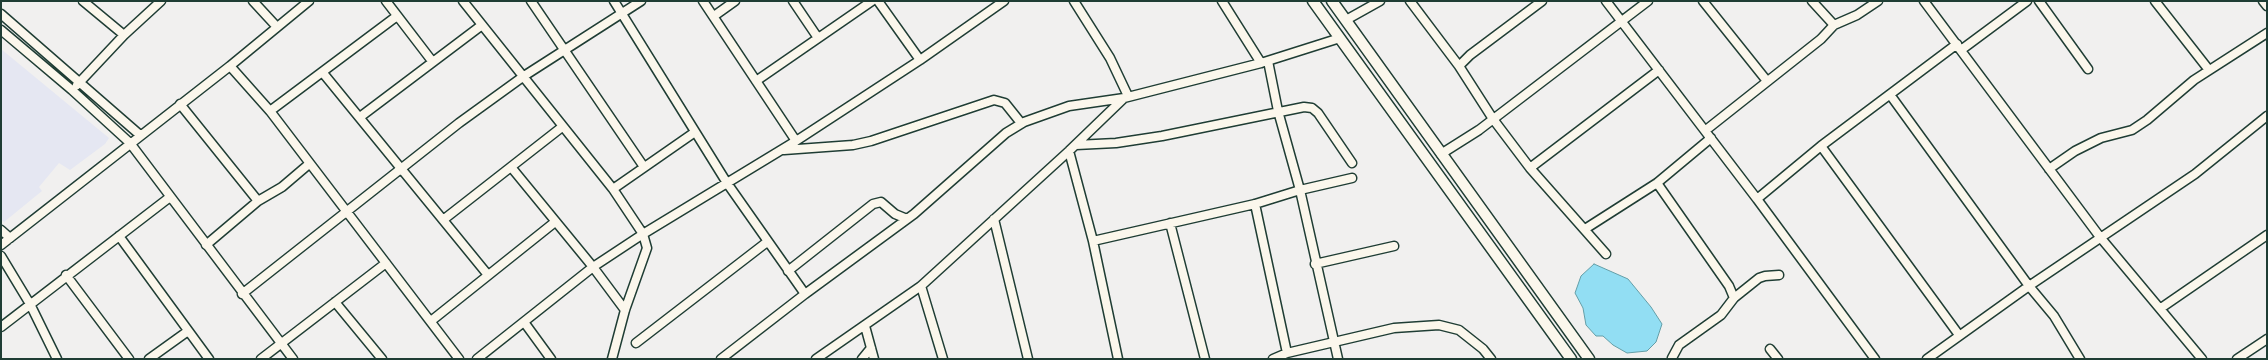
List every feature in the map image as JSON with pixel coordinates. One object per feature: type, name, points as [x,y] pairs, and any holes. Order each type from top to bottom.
[{"type":"main road","points":[[1313,1],[1571,359]]},
{"type":"main road","points":[[1332,1],[1589,359]]},
{"type":"street","points":[[83,1],[124,35]]},
{"type":"street","points":[[72,90],[124,35],[161,1]]},
{"type":"street","points":[[254,1],[277,27]]},
{"type":"street","points":[[1,245],[230,66],[309,1]]},
{"type":"street","points":[[386,1],[432,61]]},
{"type":"street","points":[[463,1],[613,189],[643,234],[647,248],[625,310],[612,359]]},
{"type":"street","points":[[531,1],[644,167]]},
{"type":"street","points":[[614,1],[727,183],[805,294]]},
{"type":"street","points":[[242,294],[400,168],[524,76],[641,1]]},
{"type":"street","points":[[703,1],[796,141]]},
{"type":"street","points":[[714,16],[735,1]]},
{"type":"street","points":[[793,1],[818,38]]},
{"type":"street","points":[[756,81],[872,1]]},
{"type":"street","points":[[878,1],[920,60]]},
{"type":"street","points":[[477,359],[593,267],[643,234],[796,141],[920,60],[1004,1]]},
{"type":"street","points":[[1222,1],[1264,62],[1300,190],[1315,264],[1338,359]]},
{"type":"street","points":[[1346,20],[1380,1]]},
{"type":"street","points":[[1410,1],[1459,66],[1493,119],[1530,168],[1606,254]]},
{"type":"street","points":[[1459,66],[1470,55],[1542,1]]},
{"type":"street","points":[[1606,1],[1706,130],[1875,359]]},
{"type":"street","points":[[1441,154],[1493,119],[1648,1]]},
{"type":"street","points":[[1703,1],[1767,81]]},
{"type":"street","points":[[1812,1],[1834,25]]},
{"type":"street","points":[[1706,130],[1821,39],[1834,25],[1857,15],[1878,1]]},
{"type":"street","points":[[1924,1],[2100,238],[2161,308],[2202,359]]},
{"type":"street","points":[[1757,199],[1821,146],[1959,47],[2027,1]]},
{"type":"street","points":[[2039,1],[2088,69]]},
{"type":"street","points":[[2154,1],[2209,70]]},
{"type":"street","points":[[2263,1],[2267,6]]},
{"type":"street","points":[[1077,2],[1110,58],[1126,97]]},
{"type":"street","points":[[1,14],[140,135]]},
{"type":"street","points":[[270,111],[323,74],[397,16]]},
{"type":"street","points":[[360,117],[432,61],[482,25]]},
{"type":"street","points":[[1,30],[72,90],[130,143],[242,294],[294,359]]},
{"type":"street","points":[[2049,169],[2075,151],[2101,138],[2132,130],[2147,120],[2209,70],[2267,33]]},
{"type":"street","points":[[721,359],[805,294],[907,219],[1006,133],[1021,123],[1044,113],[1069,106],[1126,97],[1264,62],[1340,38]]},
{"type":"street","points":[[230,66],[270,111],[345,211],[432,321],[459,359]]},
{"type":"street","points":[[1530,168],[1659,70]]},
{"type":"street","points":[[323,74],[360,117],[488,275]]},
{"type":"street","points":[[1891,96],[2029,286],[2054,316],[2080,359]]},
{"type":"street","points":[[816,359],[921,286],[1126,97]]},
{"type":"street","points":[[780,151],[853,145],[870,141],[994,100],[1005,103],[1021,123]]},
{"type":"street","points":[[180,104],[258,201]]},
{"type":"street","points":[[1072,148],[1162,136],[1278,111],[1304,107],[1312,108],[1318,113],[1352,163]]},
{"type":"street","points":[[1927,359],[1959,334],[2195,174],[2267,116]]},
{"type":"street","points":[[443,220],[562,127]]},
{"type":"street","points":[[613,189],[695,132]]},
{"type":"street","points":[[1585,229],[1657,183],[1711,138]]},
{"type":"street","points":[[1821,146],[1959,334]]},
{"type":"street","points":[[1072,148],[1118,359]]},
{"type":"street","points":[[206,245],[258,201],[282,187],[309,164]]},
{"type":"street","points":[[511,167],[593,267],[625,310]]},
{"type":"street","points":[[1092,241],[1255,204],[1300,190],[1352,178]]},
{"type":"street","points":[[1657,183],[1729,286],[1734,298]]},
{"type":"street","points":[[1,327],[66,275],[170,197]]},
{"type":"street","points":[[788,271],[873,204],[880,202],[895,214],[907,219]]},
{"type":"street","points":[[1255,204],[1287,353]]},
{"type":"street","points":[[994,219],[1028,359]]},
{"type":"street","points":[[432,321],[556,222]]},
{"type":"street","points":[[1170,223],[1205,359]]},
{"type":"street","points":[[1,230],[10,238]]},
{"type":"street","points":[[2161,308],[2267,235]]},
{"type":"street","points":[[119,236],[209,359]]},
{"type":"street","points":[[636,343],[767,242]]},
{"type":"street","points":[[1315,264],[1394,246]]},
{"type":"street","points":[[1,256],[30,304],[57,359]]},
{"type":"street","points":[[261,359],[386,263]]},
{"type":"street","points":[[66,275],[129,359]]},
{"type":"street","points":[[1672,358],[1679,344],[1721,315],[1734,298],[1759,278],[1779,275]]},
{"type":"street","points":[[921,286],[943,359]]},
{"type":"street","points":[[335,302],[382,359]]},
{"type":"street","points":[[524,322],[552,359]]},
{"type":"street","points":[[1273,359],[1287,353],[1394,328],[1439,325],[1459,330],[1483,349],[1491,359]]},
{"type":"street","points":[[865,326],[874,359]]},
{"type":"street","points":[[150,359],[188,331]]},
{"type":"street","points":[[2237,359],[2267,339]]},
{"type":"street","points":[[862,359],[871,348]]},
{"type":"street","points":[[1770,349],[1778,359]]},
{"type":"shaded area","points":[[1,49],[109,138],[105,144],[70,170],[59,163],[39,187],[42,191],[4,222],[1,219]]},
{"type":"water","points":[[1594,264],[1628,279],[1651,307],[1662,324],[1656,342],[1647,351],[1627,353],[1613,345],[1603,336],[1596,336],[1586,325],[1583,308],[1575,293],[1581,276]]}]
